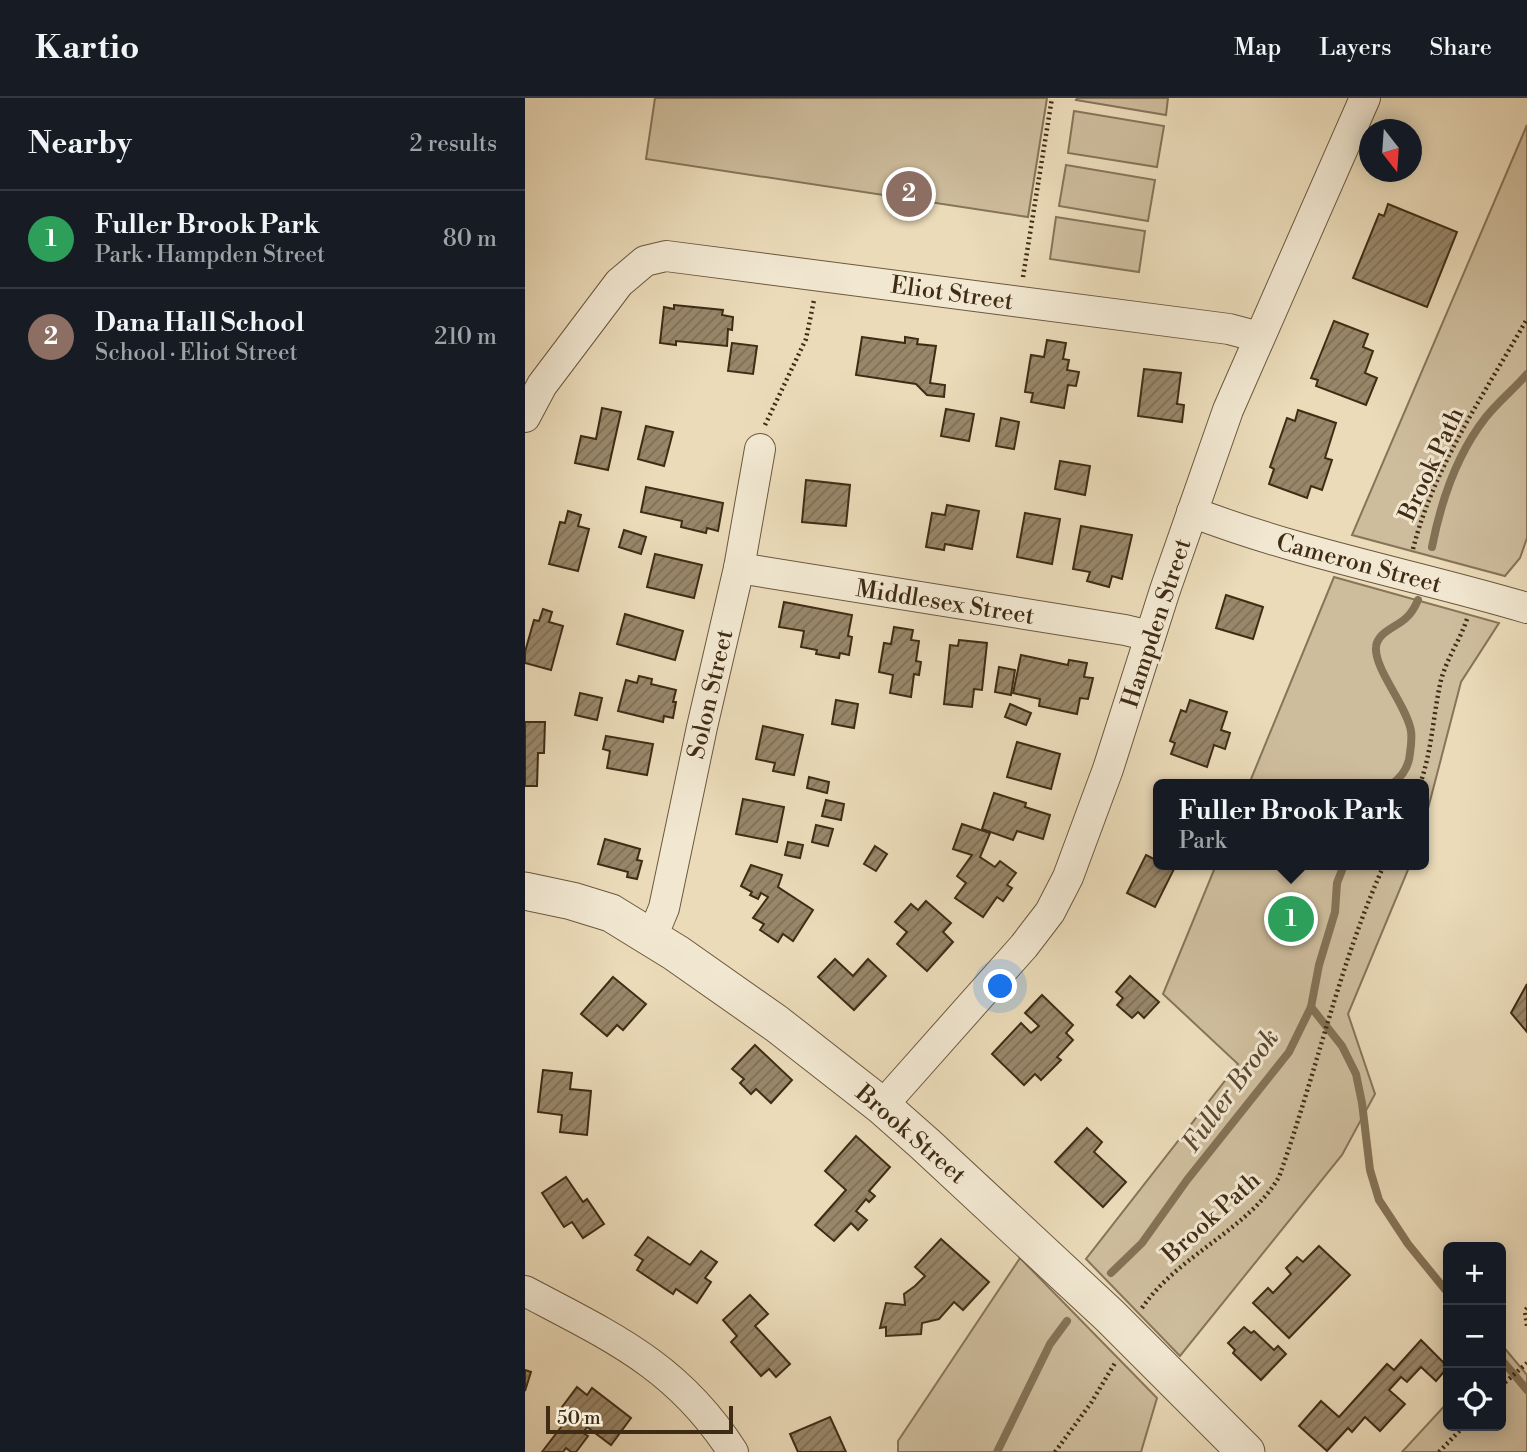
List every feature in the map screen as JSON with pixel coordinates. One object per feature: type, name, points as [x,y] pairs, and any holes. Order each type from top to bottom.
[{"type":"street","name":"Hampden Street","points":[[882,1106],[1010,963],[1037,930],[1060,895],[1094,812],[1150,636],[1224,422],[1364,98]]},
{"type":"street","name":"Eliot Street","points":[[525,417],[542,385],[619,282],[645,261],[677,256],[1229,329],[1259,337]]},
{"type":"street","name":"Solon Street","points":[[652,937],[664,908],[739,568],[759,449]]},
{"type":"street","name":"Cameron Street","points":[[1192,513],[1317,553],[1527,608]]},
{"type":"street","name":"Middlesex Street","points":[[739,568],[1150,636]]},
{"type":"street","name":"Brook Street","points":[[525,891],[601,910],[652,937],[751,1004],[882,1106],[1128,1334],[1246,1452]]},
{"type":"street","points":[[525,1291],[613,1338],[666,1374],[695,1401],[733,1452]]},
{"type":"path","points":[[1019,301],[1052,98]]},
{"type":"path","points":[[759,449],[768,418],[806,339],[811,323],[817,275]]},
{"type":"path","name":"Brook Path","points":[[1412,556],[1428,503],[1443,467],[1527,319]]},
{"type":"path","points":[[1421,779],[1441,680],[1453,646],[1464,629],[1475,594]]},
{"type":"path","name":"Brook Path","points":[[1055,1452],[1103,1384],[1137,1316],[1160,1286],[1252,1210],[1273,1188],[1283,1165],[1366,909],[1382,870]]},
{"type":"path","points":[[1527,1308],[1527,1326]]},
{"type":"path","points":[[1506,1382],[1527,1363]]},
{"type":"path","points":[[1439,1452],[1459,1431]]},
{"type":"shaded area","points":[[655,98],[1047,98],[1028,217],[646,159]]},
{"type":"shaded area","points":[[1168,98],[1166,115],[1076,100]]},
{"type":"shaded area","points":[[1074,111],[1164,126],[1157,167],[1068,153]]},
{"type":"shaded area","points":[[1527,125],[1527,538],[1520,558],[1505,576],[1352,535]]},
{"type":"shaded area","points":[[1066,165],[1155,180],[1148,221],[1059,206]]},
{"type":"shaded area","points":[[1056,217],[1145,231],[1139,272],[1050,259]]},
{"type":"shaded area","points":[[1334,577],[1499,623],[1461,682],[1429,805],[1429,779],[1251,779]]},
{"type":"shaded area","points":[[1214,870],[1408,870],[1348,1014],[1375,1094],[1342,1155],[1180,1356],[1086,1259],[1238,1064],[1163,994]]},
{"type":"shaded area","points":[[1020,1258],[1157,1398],[1141,1452],[898,1452],[898,1441]]},
{"type":"shaded area","points":[[1506,1350],[1527,1375],[1527,1452],[1402,1452],[1443,1407],[1443,1431],[1506,1431]]},
{"type":"building","points":[[1388,204],[1457,232],[1427,307],[1353,278],[1379,214],[1384,216]]},
{"type":"building","points":[[674,305],[723,310],[722,315],[733,317],[732,330],[728,329],[727,346],[676,341],[676,345],[660,343],[664,307],[674,309]]},
{"type":"building","points":[[1334,321],[1368,334],[1363,347],[1373,351],[1365,373],[1377,378],[1366,405],[1316,386],[1318,380],[1311,378]]},
{"type":"building","points":[[862,337],[905,343],[905,337],[918,339],[917,344],[936,346],[930,383],[945,385],[944,397],[927,395],[916,384],[856,375]]},
{"type":"building","points":[[1047,340],[1066,343],[1063,359],[1069,360],[1067,370],[1079,372],[1076,386],[1068,385],[1064,408],[1031,402],[1033,393],[1025,392],[1031,355],[1044,357]]},
{"type":"building","points":[[732,343],[757,346],[753,374],[728,371]]},
{"type":"building","points":[[1144,369],[1181,373],[1177,404],[1184,405],[1182,422],[1138,416]]},
{"type":"building","points":[[602,408],[621,412],[608,470],[575,463],[581,436],[596,439]]},
{"type":"building","points":[[946,409],[974,414],[969,441],[941,436]]},
{"type":"building","points":[[1298,410],[1336,423],[1325,458],[1332,460],[1322,490],[1311,486],[1307,498],[1269,484],[1274,469],[1270,467],[1287,418],[1295,421]]},
{"type":"building","points":[[1001,418],[1019,422],[1014,449],[996,446]]},
{"type":"building","points":[[646,426],[673,432],[664,466],[638,459]]},
{"type":"building","points":[[1060,461],[1090,466],[1085,495],[1055,489]]},
{"type":"building","points":[[806,480],[850,485],[846,526],[802,522]]},
{"type":"building","points":[[646,487],[723,503],[718,531],[707,528],[706,533],[681,527],[682,521],[641,512]]},
{"type":"building","points":[[947,505],[979,511],[972,549],[945,544],[944,550],[926,547],[932,513],[945,515]]},
{"type":"building","points":[[568,511],[581,515],[578,526],[589,529],[578,571],[549,564],[560,522],[565,523]]},
{"type":"building","points":[[1025,513],[1060,519],[1052,564],[1017,557]]},
{"type":"building","points":[[1081,526],[1132,535],[1122,579],[1112,576],[1109,587],[1087,581],[1090,572],[1073,569]]},
{"type":"building","points":[[624,530],[646,537],[641,554],[619,547]]},
{"type":"building","points":[[655,554],[702,565],[694,598],[647,587]]},
{"type":"building","points":[[1226,595],[1263,607],[1253,639],[1216,628]]},
{"type":"building","points":[[784,602],[852,615],[848,636],[852,637],[849,655],[840,653],[839,658],[816,654],[817,650],[801,647],[804,631],[779,627]]},
{"type":"building","points":[[543,609],[552,612],[549,622],[563,626],[551,670],[525,663],[525,652],[534,620],[539,621]]},
{"type":"building","points":[[625,614],[683,631],[675,660],[617,644]]},
{"type":"building","points":[[894,627],[913,630],[911,640],[919,641],[916,661],[921,662],[919,675],[914,674],[911,697],[890,693],[893,675],[879,672],[884,643],[891,644]]},
{"type":"building","points":[[959,640],[987,643],[982,690],[974,689],[972,707],[944,704],[950,645],[958,646]]},
{"type":"building","points":[[1021,655],[1068,665],[1069,660],[1087,663],[1084,677],[1093,678],[1088,699],[1080,698],[1077,714],[1039,706],[1040,699],[1013,693]]},
{"type":"building","points":[[999,667],[1015,670],[1011,695],[995,692]]},
{"type":"building","points":[[639,676],[652,679],[651,684],[676,690],[673,718],[664,716],[663,722],[618,711],[626,680],[637,683]]},
{"type":"building","points":[[580,693],[602,698],[597,720],[575,715]]},
{"type":"building","points":[[836,700],[858,704],[854,728],[832,724]]},
{"type":"building","points":[[1190,700],[1227,712],[1221,730],[1230,733],[1225,749],[1214,745],[1207,767],[1171,754],[1175,743],[1170,741],[1181,710],[1186,712]]},
{"type":"building","points":[[1010,704],[1031,713],[1026,725],[1005,717]]},
{"type":"building","points":[[525,722],[545,722],[544,753],[538,753],[537,786],[525,786]]},
{"type":"building","points":[[763,726],[803,735],[794,775],[773,771],[775,763],[756,759]]},
{"type":"building","points":[[606,736],[653,744],[647,775],[607,768],[610,751],[603,749]]},
{"type":"building","points":[[1017,742],[1060,754],[1051,789],[1007,777]]},
{"type":"building","points":[[809,777],[829,782],[827,793],[807,788]]},
{"type":"building","points":[[994,793],[1026,803],[1025,807],[1050,815],[1043,839],[1017,831],[1013,840],[982,829]]},
{"type":"building","points":[[743,799],[784,807],[777,842],[736,834]]},
{"type":"building","points":[[826,800],[844,804],[841,820],[822,816]]},
{"type":"building","points":[[962,824],[990,833],[980,857],[995,867],[1000,861],[1016,873],[1007,885],[1012,888],[1003,901],[997,897],[983,917],[955,898],[966,883],[957,876],[972,855],[953,849]]},
{"type":"building","points":[[816,825],[833,829],[828,846],[812,842]]},
{"type":"building","points":[[605,839],[640,849],[637,860],[642,861],[637,879],[627,877],[628,872],[598,864]]},
{"type":"building","points":[[788,842],[803,845],[800,858],[785,855]]},
{"type":"building","points":[[875,846],[887,854],[876,871],[864,864]]},
{"type":"building","points":[[1146,855],[1153,858],[1153,870],[1174,870],[1155,907],[1127,893]]},
{"type":"building","points":[[751,865],[782,875],[778,887],[813,910],[793,941],[783,934],[778,942],[760,930],[764,924],[753,918],[768,897],[761,893],[758,899],[741,886]]},
{"type":"building","points":[[926,901],[951,923],[943,932],[953,942],[927,971],[897,944],[907,932],[895,922],[911,904],[918,910]]},
{"type":"building","points":[[835,959],[853,976],[868,959],[886,976],[854,1010],[818,977]]},
{"type":"building","points":[[1130,976],[1159,1002],[1144,1018],[1138,1012],[1132,1018],[1117,1005],[1123,998],[1116,992]]},
{"type":"building","points":[[613,977],[646,1004],[623,1030],[617,1025],[607,1036],[581,1014]]},
{"type":"building","points":[[1527,984],[1527,1032],[1511,1013]]},
{"type":"building","points":[[1042,995],[1073,1025],[1066,1033],[1073,1040],[1057,1057],[1061,1060],[1041,1080],[1035,1074],[1024,1085],[992,1054],[1021,1023],[1031,1033],[1039,1026],[1025,1013]]},
{"type":"building","points":[[755,1045],[792,1080],[771,1103],[756,1089],[751,1094],[740,1083],[744,1079],[732,1069]]},
{"type":"building","points":[[543,1070],[572,1073],[570,1089],[591,1091],[587,1135],[560,1132],[562,1115],[538,1112]]},
{"type":"building","points":[[1087,1128],[1102,1142],[1094,1152],[1126,1182],[1103,1207],[1055,1162]]},
{"type":"building","points":[[856,1136],[890,1167],[869,1191],[875,1196],[869,1202],[866,1199],[856,1211],[867,1220],[858,1230],[851,1223],[834,1241],[815,1225],[846,1190],[825,1171]]},
{"type":"building","points":[[566,1177],[583,1202],[587,1199],[604,1224],[583,1238],[572,1222],[564,1227],[542,1193]]},
{"type":"building","points":[[648,1237],[690,1265],[701,1251],[717,1262],[705,1278],[711,1282],[697,1303],[676,1289],[673,1294],[637,1270],[643,1260],[635,1255]]},
{"type":"building","points":[[941,1239],[989,1282],[963,1310],[954,1302],[939,1319],[922,1323],[921,1334],[886,1336],[886,1327],[880,1328],[886,1303],[905,1305],[904,1294],[925,1276],[915,1267]]},
{"type":"building","points":[[1319,1246],[1350,1275],[1289,1338],[1253,1303],[1268,1288],[1273,1293],[1291,1274],[1286,1268],[1297,1257],[1303,1262]]},
{"type":"building","points":[[750,1295],[768,1314],[755,1326],[790,1364],[776,1377],[769,1369],[761,1376],[731,1342],[737,1336],[723,1320]]},
{"type":"building","points":[[1244,1327],[1251,1333],[1254,1331],[1274,1350],[1278,1346],[1286,1354],[1261,1380],[1233,1353],[1235,1350],[1228,1343]]},
{"type":"building","points":[[1421,1340],[1443,1362],[1443,1373],[1436,1381],[1421,1367],[1407,1382],[1401,1377],[1389,1390],[1405,1404],[1380,1431],[1365,1417],[1352,1432],[1348,1428],[1327,1451],[1299,1426],[1321,1401],[1339,1417],[1387,1364],[1394,1370]]},
{"type":"building","points":[[525,1370],[531,1372],[525,1391]]},
{"type":"building","points":[[577,1387],[587,1395],[592,1388],[631,1418],[611,1445],[587,1427],[583,1433],[588,1436],[576,1452],[566,1448],[563,1452],[542,1452],[571,1414],[562,1407]]},
{"type":"building","points":[[830,1417],[846,1452],[798,1452],[790,1434]]},
{"type":"waterway","name":"Fuller Brook","points":[[1432,547],[1445,496],[1466,447],[1486,417],[1527,374]]},
{"type":"waterway","name":"Fuller Brook","points":[[1397,779],[1407,767],[1411,731],[1404,710],[1380,666],[1376,647],[1380,637],[1408,616],[1418,600]]},
{"type":"waterway","name":"Fuller Brook","points":[[1111,1273],[1142,1243],[1187,1180],[1289,1052],[1311,1007],[1319,965],[1335,912],[1337,883],[1342,870]]},
{"type":"waterway","points":[[1311,1007],[1342,1046],[1356,1074],[1370,1170],[1379,1200],[1408,1244],[1443,1287]]},
{"type":"waterway","name":"Fuller Brook","points":[[997,1452],[1050,1344],[1067,1321]]},
{"type":"waterway","points":[[1506,1365],[1527,1390]]},
{"type":"place","name":"Dana Hall School","points":[[909,194]]},
{"type":"place","name":"Fuller Brook Park","points":[[1291,919]]}]
